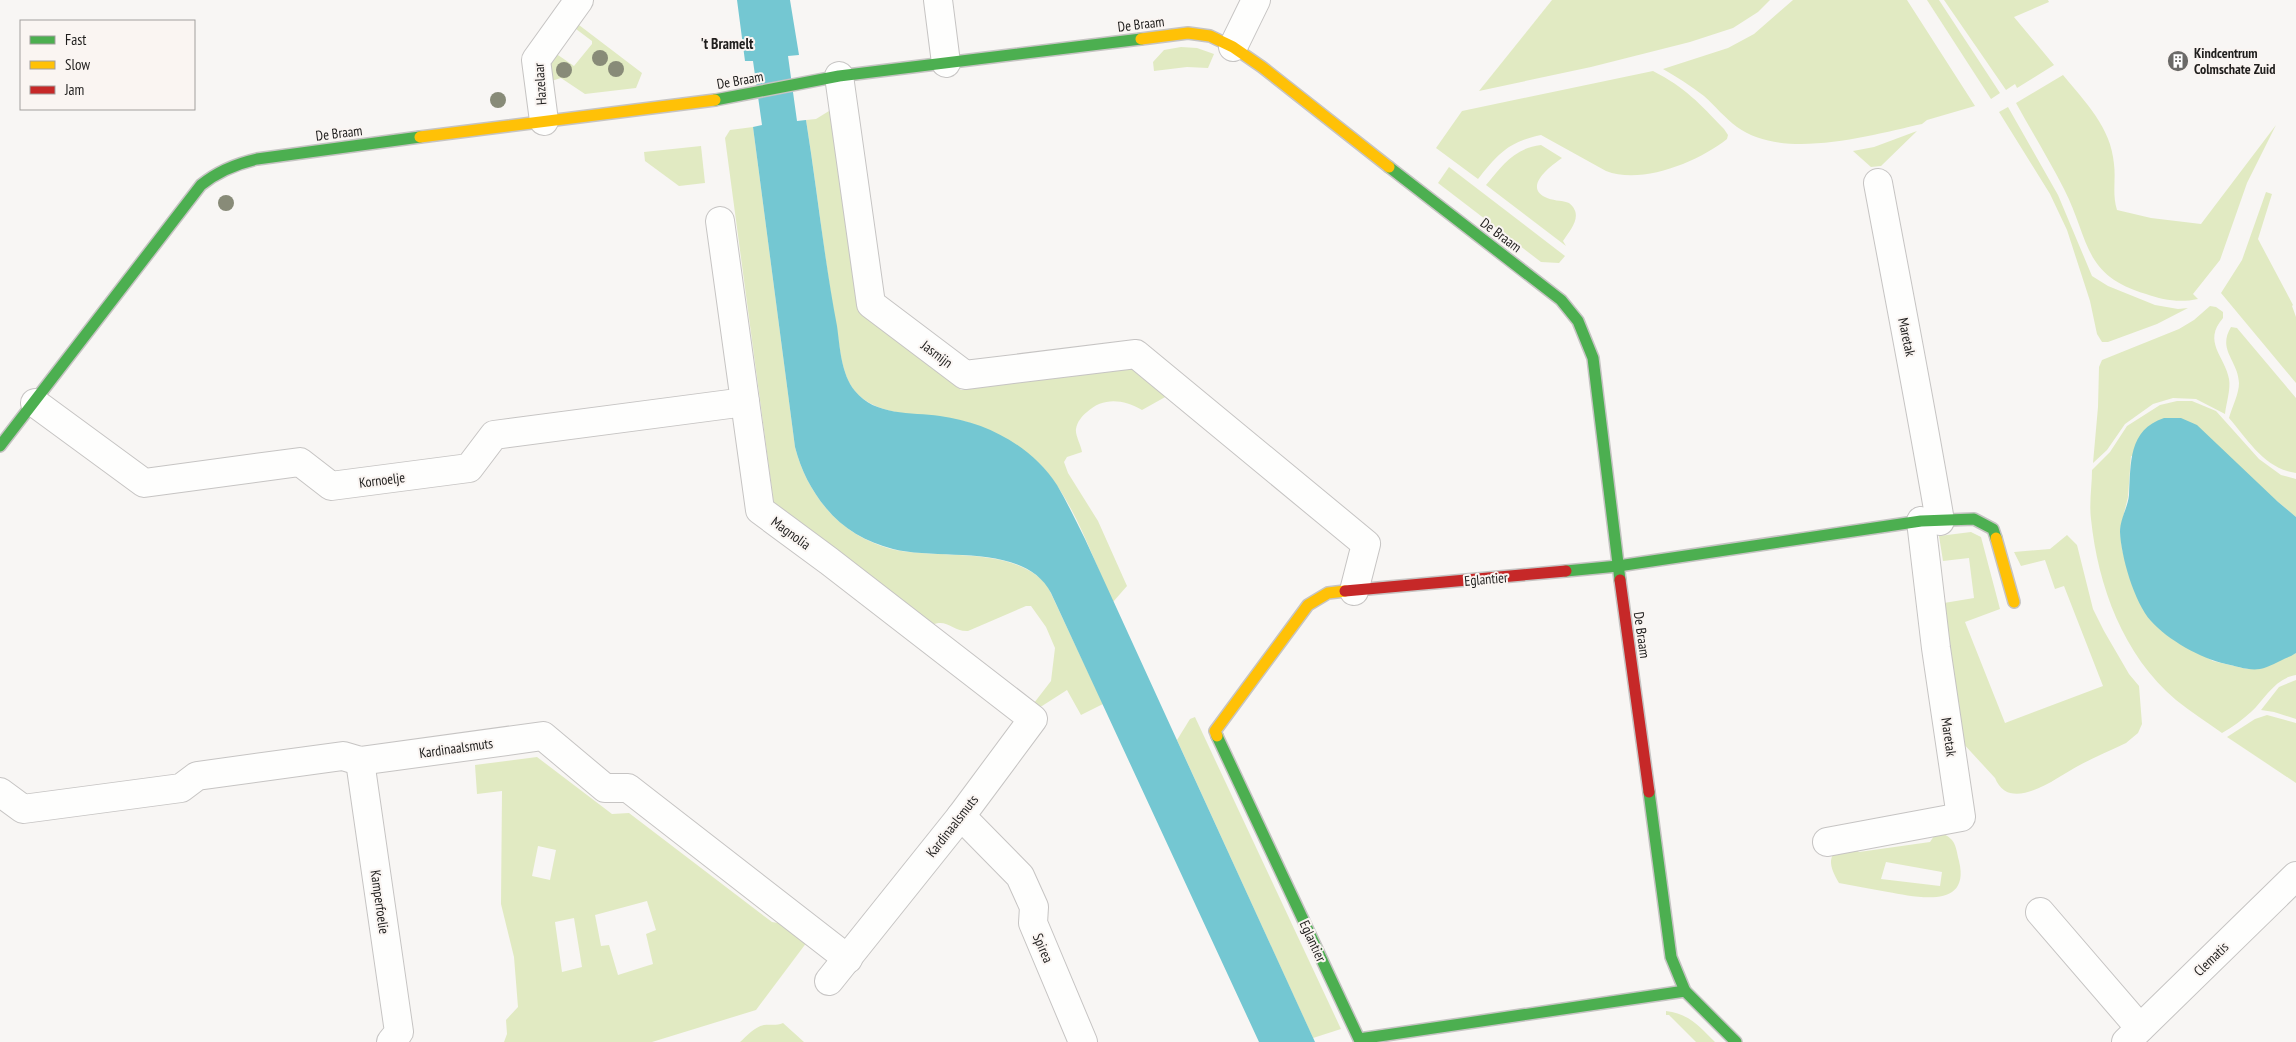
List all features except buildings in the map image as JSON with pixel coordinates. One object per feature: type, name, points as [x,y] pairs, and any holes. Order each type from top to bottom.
[{"type":"street","name":"Hazelaar","points":[[544,121],[536,60],[579,0]]},
{"type":"street","points":[[938,0],[946,64]]},
{"type":"street","points":[[1233,48],[1256,0]]},
{"type":"street","name":"De Braam","points":[[0,446],[201,185],[228,165],[296,153],[727,99],[839,76],[1188,33],[1210,36],[1262,67],[1402,178],[1561,300],[1578,321],[1593,358],[1618,566],[1671,958],[1685,991],[1736,1042]]},
{"type":"street","name":"Jasmijn","points":[[839,76],[871,304],[965,375],[1136,354],[1366,544],[1354,591]]},
{"type":"street","name":"Maretak","points":[[1827,842],[1961,817],[1936,648],[1926,550],[1931,521],[1916,378],[1906,338],[1878,183]]},
{"type":"street","name":"Magnolia","points":[[720,220],[760,510],[1007,697]]},
{"type":"street","name":"Kornoelje","points":[[35,403],[144,483],[300,462],[331,486],[469,468],[494,435],[745,402]]},
{"type":"street","points":[[1618,566],[1931,521],[1974,519],[1993,529],[2014,602]]},
{"type":"street","name":"Eglantier","points":[[1618,566],[1328,593],[1308,605],[1215,730],[1359,1039],[1685,991]]},
{"type":"street","name":"Kardinaalsmuts","points":[[829,981],[961,816],[1033,719],[1007,697]]},
{"type":"street","name":"Kardinaalsmuts","points":[[0,792],[23,809],[181,788],[197,776],[343,756],[360,760],[542,736],[605,788],[628,788],[848,959]]},
{"type":"street","name":"Kamperfoelie","points":[[360,760],[399,1032],[392,1042]]},
{"type":"street","name":"Spirea","points":[[961,816],[1020,876],[1034,907],[1032,923],[1084,1042]]},
{"type":"street","name":"Clematis","points":[[2133,1035],[2296,876]]},
{"type":"street","points":[[2040,912],[2133,1035]]},
{"type":"green space","points":[[1552,0],[1770,0],[1758,12],[1733,28],[1690,42],[1591,67],[1479,91]]},
{"type":"green space","points":[[1793,0],[1907,0],[1975,106],[1927,120],[1922,124],[1854,139],[1803,144],[1778,142],[1756,137],[1737,127],[1704,96],[1663,69],[1728,48],[1754,34]]},
{"type":"green space","points":[[1927,0],[1939,0],[2000,93],[1991,99]]},
{"type":"green space","points":[[1944,0],[2048,0],[2049,2],[2014,17],[2054,65],[2017,88],[2015,84],[2006,90]]},
{"type":"green space","points":[[575,22],[642,73],[636,88],[585,94],[561,78],[548,82],[550,55],[555,53],[574,66],[592,44],[592,41],[572,26]]},
{"type":"green space","points":[[1181,47],[1197,48],[1214,54],[1208,68],[1187,67],[1154,71],[1153,62],[1164,50]]},
{"type":"green space","points":[[1653,71],[1683,90],[1699,104],[1724,129],[1728,135],[1727,139],[1701,156],[1685,163],[1669,169],[1636,175],[1620,175],[1606,171],[1541,135],[1512,145],[1498,156],[1478,179],[1436,148],[1462,111]]},
{"type":"green space","points":[[2063,75],[2096,116],[2108,138],[2114,164],[2117,210],[2151,218],[2201,224],[2276,125],[2247,183],[2220,260],[2193,294],[2198,299],[2178,301],[2165,299],[2125,286],[2110,277],[2091,254],[2064,189],[2016,103]]},
{"type":"green space","points":[[2008,107],[2058,195],[2092,276],[2108,286],[2155,305],[2178,309],[2188,308],[2157,324],[2108,342],[2102,342],[2097,334],[2090,301],[2067,230],[2050,194],[1999,112]]},
{"type":"green space","points":[[829,111],[834,125],[860,312],[961,390],[1130,367],[1167,396],[1142,410],[1135,406],[1113,401],[1093,407],[1082,417],[1077,426],[1076,434],[1082,452],[1067,457],[1064,462],[1068,473],[1098,521],[1127,586],[1113,602],[1063,494],[1039,463],[1004,441],[967,422],[891,411],[864,400],[854,390],[846,376],[840,350],[806,120],[816,119]]},
{"type":"green space","points":[[753,127],[795,447],[803,472],[811,487],[826,508],[843,525],[874,543],[909,552],[963,555],[1001,560],[1018,565],[1034,573],[1047,585],[1103,704],[1081,715],[1067,690],[1042,706],[1039,707],[1034,703],[1051,681],[1055,648],[1046,627],[1031,606],[1026,606],[968,631],[958,630],[942,623],[932,625],[774,505],[725,138],[730,130]]},
{"type":"green space","points":[[1917,131],[1881,166],[1871,167],[1853,151],[1874,147]]},
{"type":"green space","points":[[1541,145],[1562,158],[1542,176],[1537,187],[1539,192],[1545,197],[1569,203],[1576,212],[1575,222],[1563,241],[1566,246],[1486,185],[1509,159],[1523,150]]},
{"type":"green space","points":[[701,146],[705,183],[679,186],[645,161],[644,152]]},
{"type":"green space","points":[[1449,167],[1565,256],[1559,263],[1541,262],[1438,183]]},
{"type":"green space","points":[[2266,192],[2272,194],[2258,239],[2293,305],[2296,317],[2296,383],[2221,293],[2242,260]]},
{"type":"green space","points":[[2210,306],[2216,307],[2223,312],[2223,318],[2215,334],[2215,342],[2229,379],[2225,414],[2196,399],[2173,398],[2153,404],[2125,424],[2107,450],[2093,463],[2099,367],[2102,360],[2179,329],[2194,320]]},
{"type":"green space","points":[[2231,327],[2237,328],[2296,398],[2296,473],[2275,466],[2266,460],[2229,418],[2239,387],[2238,375],[2229,355],[2226,342]]},
{"type":"green space","points":[[2177,401],[2192,401],[2216,411],[2259,459],[2281,475],[2296,479],[2296,517],[2277,501],[2131,456],[2128,497],[2120,530],[2122,549],[2129,575],[2173,639],[2213,661],[2247,669],[2259,669],[2296,653],[2296,675],[2282,680],[2251,712],[2222,733],[2176,700],[2157,682],[2141,662],[2116,618],[2107,594],[2094,544],[2090,501],[2092,470],[2110,452],[2127,426],[2160,405]]},
{"type":"green space","points":[[1971,532],[1981,537],[2000,609],[1965,622],[2005,723],[2103,686],[2064,586],[2055,589],[2045,560],[2021,566],[2014,552],[2050,549],[2067,535],[2077,545],[2093,609],[2129,674],[2139,686],[2142,724],[2138,733],[2126,743],[2034,790],[2022,793],[2011,793],[2002,789],[1995,778],[1960,740],[1942,607],[1944,603],[1974,598],[1969,558],[1943,561],[1939,536]]},
{"type":"green space","points":[[2296,680],[2296,719],[2261,710],[2279,687]]},
{"type":"green space","points":[[2267,715],[2296,723],[2296,783],[2227,737],[2255,719]]},
{"type":"green space","points":[[1195,717],[1341,1029],[1313,1038],[1177,740],[1190,719]]},
{"type":"green space","points":[[537,757],[612,814],[629,813],[772,922],[784,924],[807,942],[756,1010],[652,1042],[504,1042],[507,1034],[506,1020],[518,1007],[514,957],[501,904],[502,791],[477,794],[475,765]],"holes":[[[538,846],[556,850],[550,880],[532,876]],[[647,901],[656,930],[646,934],[653,964],[618,975],[609,945],[601,946],[595,915]],[[574,918],[582,967],[562,972],[555,922]]]},
{"type":"green space","points":[[1939,832],[1952,840],[1959,861],[1961,877],[1957,887],[1949,894],[1938,897],[1913,896],[1839,883],[1832,869],[1831,859],[1833,854],[1850,844],[1859,852],[1930,842],[1936,833]],"holes":[[[1886,862],[1942,872],[1940,886],[1881,879]]]},
{"type":"green space","points":[[1666,1011],[1674,1012],[1687,1018],[1699,1026],[1715,1042],[1696,1042],[1669,1015],[1666,1015]]},
{"type":"green space","points":[[783,1023],[804,1042],[740,1042],[760,1026]]},
{"type":"water","points":[[737,0],[790,0],[799,55],[788,56],[797,121],[806,120],[840,351],[850,384],[863,399],[883,409],[957,419],[991,430],[1006,438],[1035,459],[1057,485],[1085,539],[1315,1042],[1259,1042],[1051,593],[1039,577],[1022,566],[1002,560],[980,556],[912,552],[874,543],[856,534],[833,516],[811,487],[803,472],[795,447],[753,127],[762,125],[753,61],[745,61]]},
{"type":"water","points":[[2164,418],[2181,418],[2197,425],[2296,517],[2296,653],[2268,667],[2260,669],[2243,668],[2216,661],[2185,647],[2166,635],[2151,621],[2134,591],[2126,566],[2120,532],[2128,500],[2131,460],[2138,439],[2144,431],[2152,423]]},
{"type":"traffic: fast","points":[[715,100],[839,76],[1141,39]]},
{"type":"traffic: fast","points":[[0,446],[201,185],[207,180],[241,163],[257,159],[420,137]]},
{"type":"traffic: fast","points":[[1389,167],[1561,300],[1578,321],[1593,358],[1620,580]]},
{"type":"traffic: fast","points":[[1566,571],[1618,566],[1921,521],[1974,519],[1993,529],[1996,538]]},
{"type":"traffic: fast","points":[[1217,736],[1359,1039],[1685,991]]},
{"type":"traffic: fast","points":[[1649,792],[1671,957],[1685,991],[1736,1042]]},
{"type":"traffic: slow","points":[[1141,39],[1188,33],[1210,36],[1233,47],[1262,67],[1389,167]]},
{"type":"traffic: slow","points":[[420,137],[715,100]]},
{"type":"traffic: slow","points":[[1996,538],[2014,602]]},
{"type":"traffic: slow","points":[[1217,736],[1215,731],[1308,605],[1328,593],[1345,591]]},
{"type":"traffic: jam","points":[[1345,591],[1566,571]]},
{"type":"traffic: jam","points":[[1620,580],[1649,792]]},
{"type":"place","name":"Kindcentrum Colmschate Zuid","points":[[2178,61]]},
{"type":"district","name":"'t Bramelt","points":[[727,44]]}]
